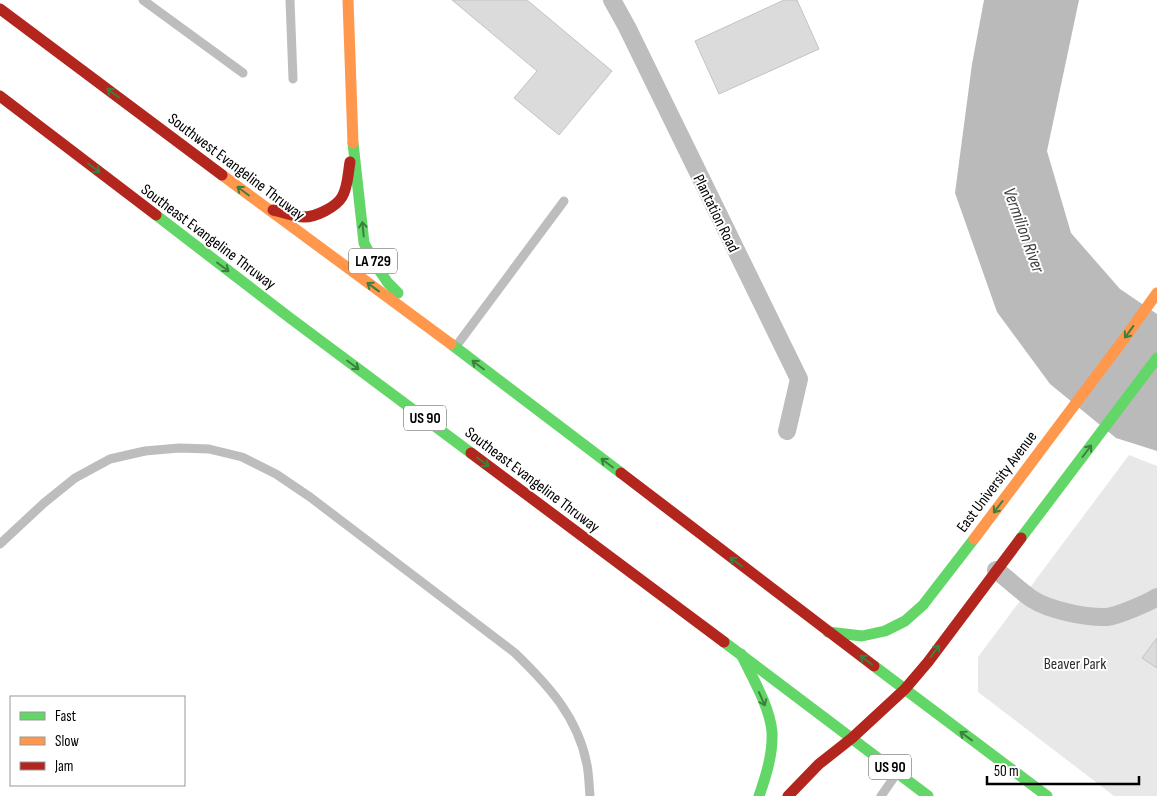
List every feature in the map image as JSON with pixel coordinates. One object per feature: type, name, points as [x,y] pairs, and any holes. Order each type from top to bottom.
[{"type":"main road","name":"LA 729","points":[[348,0],[354,143],[364,243],[374,264],[388,283],[455,347]]},
{"type":"main road","name":"Southwest Evangeline Thruway","points":[[2,10],[455,347]]},
{"type":"main road","name":"Southeast Evangeline Thruway","points":[[0,96],[298,324],[741,654],[928,796]]},
{"type":"main road","points":[[17,123],[77,155]]},
{"type":"main road","name":"LA 729","points":[[266,208],[305,217],[322,213],[336,204],[342,197],[346,185],[354,143]]},
{"type":"main road","name":"East University Avenue","points":[[828,632],[862,636],[886,631],[905,621],[923,605],[1124,339],[1157,292]]},
{"type":"main road","points":[[455,347],[828,632],[1047,796]]},
{"type":"main road","points":[[788,796],[819,764],[852,738],[904,689],[928,662],[1157,358]]},
{"type":"main road","points":[[741,654],[765,706],[772,729],[772,752],[767,775],[759,796]]},
{"type":"street","name":"Plantation Road","points":[[612,0],[627,27],[799,380],[787,431]]},
{"type":"street","points":[[996,570],[1033,600],[1062,612],[1082,616],[1108,617],[1149,602],[1157,597]]},
{"type":"lane","points":[[143,0],[243,73]]},
{"type":"lane","points":[[290,0],[293,79]]},
{"type":"lane","points":[[455,347],[564,201]]},
{"type":"lane","points":[[0,544],[44,503],[75,478],[110,459],[145,451],[180,448],[209,450],[242,457],[276,474],[310,497],[515,653],[540,677],[561,703],[578,733],[587,765],[590,796]]},
{"type":"lane","points":[[881,796],[898,773]]},
{"type":"green space","name":"Beaver Park","points":[[1129,455],[1157,466],[1157,796],[1114,796],[978,692],[978,657]]},
{"type":"water","name":"Vermilion River","points":[[984,0],[1079,0],[1047,151],[1071,233],[1120,289],[1157,314],[1157,451],[1116,438],[1050,384],[997,312],[955,193],[972,64]]},
{"type":"building","points":[[452,0],[527,0],[612,71],[559,135],[514,98],[537,71]]},
{"type":"building","points":[[784,0],[797,0],[819,49],[719,94],[695,41]]},
{"type":"building","points":[[1157,638],[1157,668],[1142,658]]},
{"type":"traffic: fast","points":[[353,143],[364,243],[375,264],[388,283],[398,293]]},
{"type":"traffic: fast","points":[[156,215],[471,453]]},
{"type":"traffic: fast","points":[[451,344],[621,473]]},
{"type":"traffic: fast","points":[[1021,538],[1157,358]]},
{"type":"traffic: fast","points":[[828,632],[862,636],[885,631],[905,621],[923,605],[974,539]]},
{"type":"traffic: fast","points":[[724,642],[928,796]]},
{"type":"traffic: fast","points":[[741,654],[764,702],[771,722],[772,740],[770,757],[759,796]]},
{"type":"traffic: fast","points":[[874,666],[1047,796]]},
{"type":"traffic: slow","points":[[348,0],[353,143]]},
{"type":"traffic: slow","points":[[222,175],[451,344]]},
{"type":"traffic: slow","points":[[974,539],[1157,293]]},
{"type":"traffic: jam","points":[[0,9],[222,175]]},
{"type":"traffic: jam","points":[[0,96],[156,215]]},
{"type":"traffic: jam","points":[[273,210],[304,217],[331,208],[344,193],[350,162]]},
{"type":"traffic: jam","points":[[471,453],[724,642]]},
{"type":"traffic: jam","points":[[621,473],[874,666]]},
{"type":"traffic: jam","points":[[788,796],[819,764],[852,738],[905,689],[928,662],[1021,538]]}]
